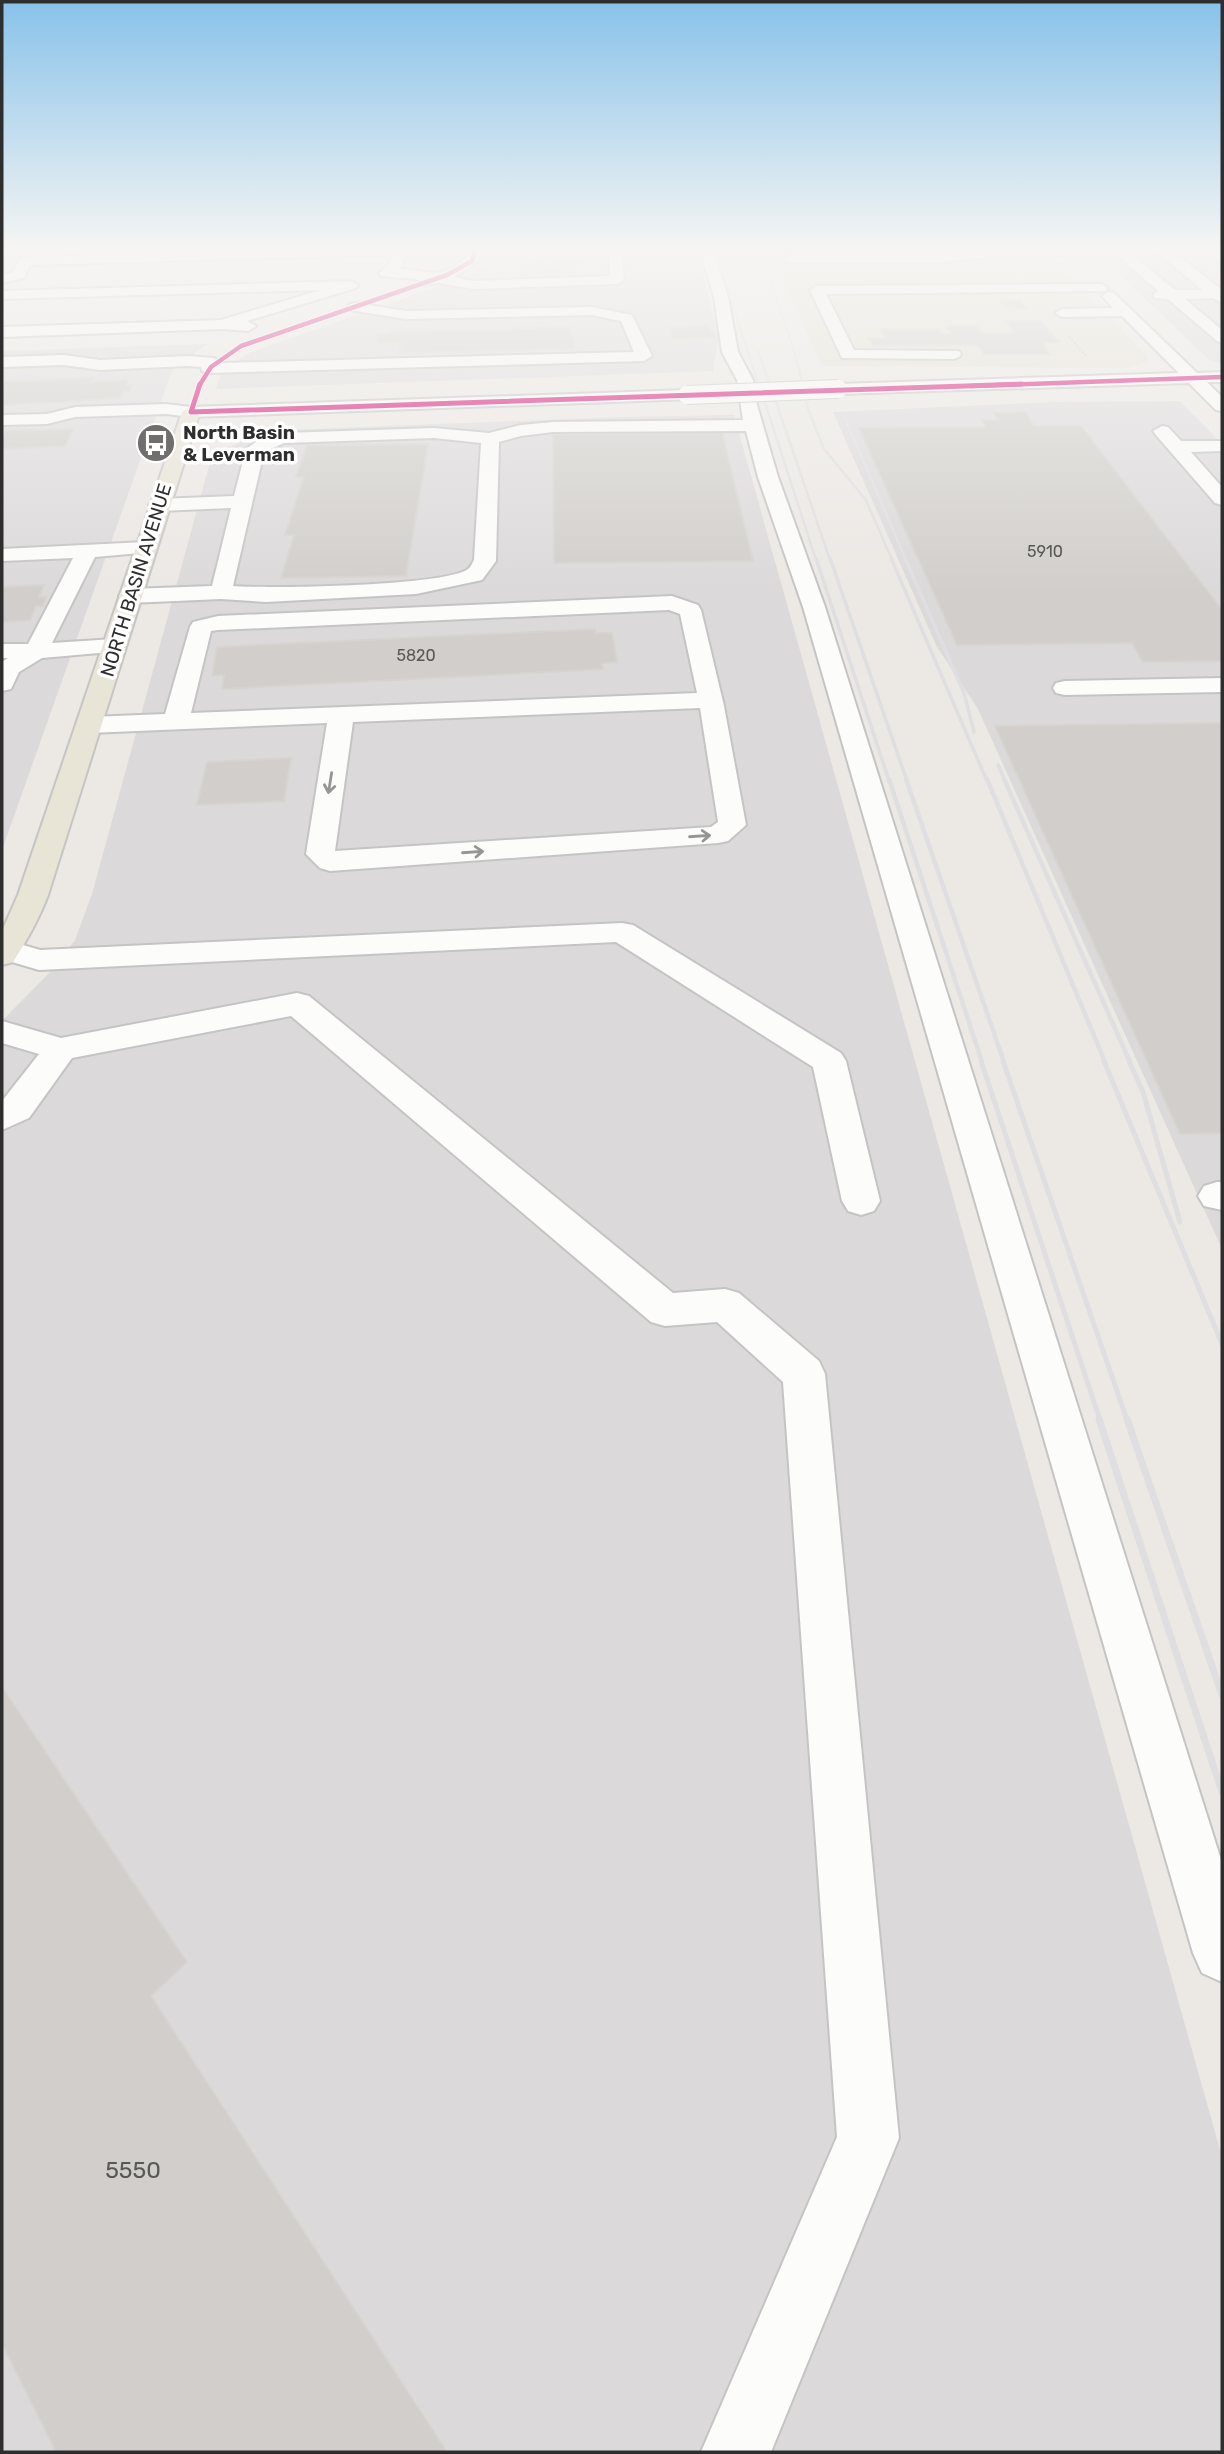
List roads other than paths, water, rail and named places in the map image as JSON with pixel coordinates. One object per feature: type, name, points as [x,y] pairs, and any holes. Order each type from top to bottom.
[{"type":"main road","name":"NORTH BASIN AVENUE","points":[[4,952],[22,923],[33,895],[191,412]]},
{"type":"street","points":[[82,363],[100,365],[154,363]]},
{"type":"street","points":[[194,363],[211,366],[250,367],[374,363]]},
{"type":"street","points":[[211,366],[216,363]]},
{"type":"street","points":[[250,367],[257,363]]},
{"type":"street","points":[[736,363],[745,380],[753,426],[768,477],[814,607],[1222,1953]]},
{"type":"street","points":[[1178,363],[1222,406]]},
{"type":"street","name":"NORTH BASIN AVENUE","points":[[191,412],[197,387],[211,366]]},
{"type":"street","points":[[2,420],[47,419],[75,412],[166,409],[191,412],[1222,377]]},
{"type":"street","points":[[221,592],[255,449],[276,439],[433,433],[490,439],[512,431],[546,427],[719,424],[753,426]]},
{"type":"street","points":[[1162,431],[1222,499]]},
{"type":"street","points":[[130,596],[221,592],[267,595],[416,587],[474,575],[485,561],[490,439]]},
{"type":"street","points":[[1176,447],[1222,446]]},
{"type":"street","points":[[159,505],[242,502]]},
{"type":"street","points":[[2,555],[145,548]]},
{"type":"street","points":[[2,684],[9,668],[36,651],[87,551]]},
{"type":"street","points":[[176,722],[201,627],[218,623],[672,603],[690,610],[732,825],[718,835],[330,862],[320,853],[341,716]]},
{"type":"street","points":[[2,651],[114,646]]},
{"type":"street","points":[[1065,688],[1222,685]]},
{"type":"street","points":[[90,725],[709,700]]},
{"type":"street","points":[[4,952],[39,960],[248,953],[622,932],[829,1061],[861,1201]]},
{"type":"street","points":[[2,1032],[61,1049],[297,1004],[665,1310],[725,1305],[804,1374],[868,2138],[736,2452]]},
{"type":"street","points":[[2,1116],[16,1109],[61,1049]]},
{"type":"railway","points":[[751,363],[759,386]]},
{"type":"railway","points":[[762,363],[770,386]]},
{"type":"railway","points":[[797,363],[803,386]]},
{"type":"railway","points":[[759,384],[816,560]]},
{"type":"railway","points":[[770,384],[830,560]]},
{"type":"railway","points":[[803,384],[808,409],[824,449],[866,500],[892,560]]},
{"type":"railway","points":[[844,416],[906,560]]},
{"type":"railway","points":[[816,558],[889,781]]},
{"type":"railway","points":[[830,558],[907,781]]},
{"type":"railway","points":[[891,558],[987,781]]},
{"type":"railway","points":[[905,558],[964,693],[974,732]]},
{"type":"railway","points":[[998,765],[1005,781]]},
{"type":"railway","points":[[889,779],[982,1062]]},
{"type":"railway","points":[[906,779],[1004,1062]]},
{"type":"railway","points":[[987,779],[1105,1062]]},
{"type":"railway","points":[[1004,779],[1130,1062]]},
{"type":"railway","points":[[981,1061],[1100,1420]]},
{"type":"railway","points":[[1003,1061],[1127,1420]]},
{"type":"railway","points":[[1104,1061],[1222,1344]]},
{"type":"railway","points":[[1129,1061],[1143,1092],[1180,1222]]},
{"type":"railway","points":[[1099,1419],[1222,1792]]},
{"type":"railway","points":[[1127,1419],[1222,1695]]},
{"type":"place","name":"North Basin & Leverman","points":[[156,443]]}]
